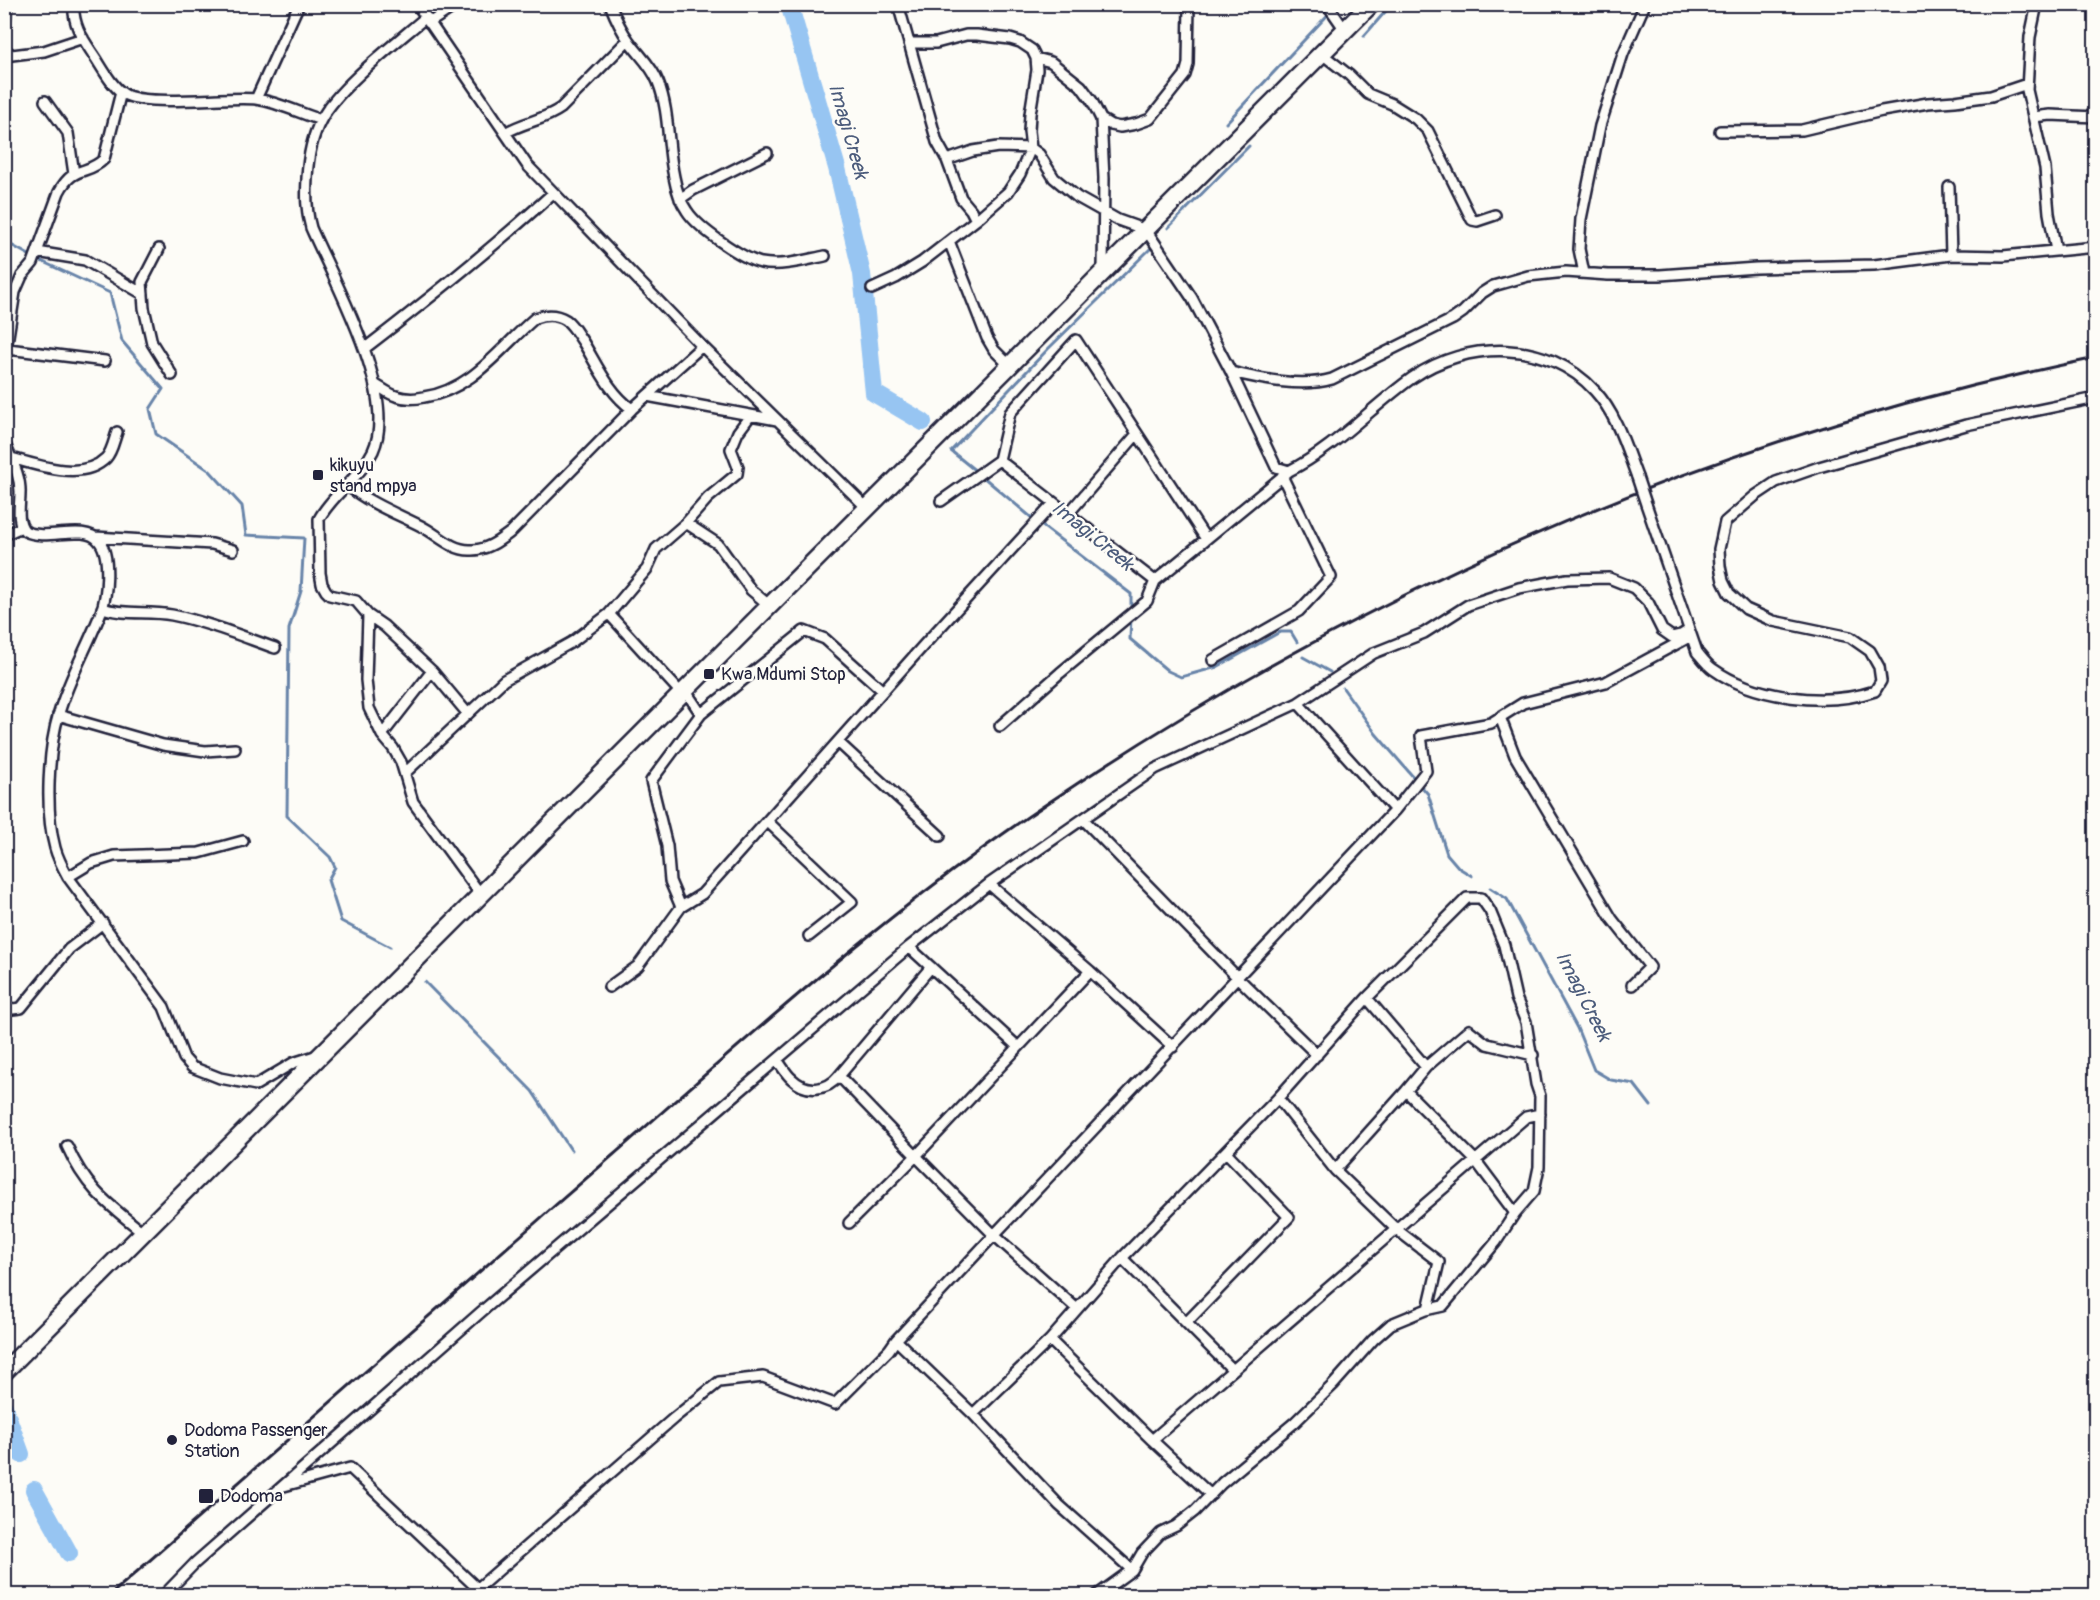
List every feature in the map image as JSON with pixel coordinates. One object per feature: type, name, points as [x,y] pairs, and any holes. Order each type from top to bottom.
[{"type":"highway","points":[[4,1372],[1371,4]]},
{"type":"street","points":[[4,28],[7,4]]},
{"type":"street","points":[[74,4],[74,19],[83,38],[107,76],[121,92],[133,97],[156,100],[256,99],[321,120]]},
{"type":"street","points":[[256,99],[299,4]]},
{"type":"street","points":[[417,4],[527,165],[702,346],[867,508]]},
{"type":"street","points":[[458,4],[428,20],[355,81],[330,106],[321,120],[307,169],[306,213],[364,350],[376,385],[379,414],[374,448],[364,465],[319,519],[322,584],[330,594],[356,601],[368,615],[384,626],[432,671],[468,714]]},
{"type":"street","points":[[609,4],[628,40],[654,73],[659,84],[668,128],[673,174],[680,199],[687,212],[733,250],[754,261],[773,264],[825,256]]},
{"type":"street","points":[[898,4],[937,142],[947,160],[961,198],[976,220]]},
{"type":"street","points":[[1101,119],[1120,127],[1150,119],[1185,75],[1188,64],[1189,4]]},
{"type":"street","points":[[1327,4],[1345,30]]},
{"type":"street","points":[[1584,273],[1579,249],[1581,219],[1600,126],[1623,54],[1646,4]]},
{"type":"street","points":[[2037,4],[2030,37],[2027,84],[2029,106],[2045,168],[2049,213],[2056,251]]},
{"type":"street","points":[[872,289],[905,273],[950,241],[1008,192],[1020,174],[1031,148],[1029,131],[1037,70],[1036,58],[1032,50],[1011,39],[977,35],[966,35],[936,43],[909,43]]},
{"type":"street","points":[[4,49],[12,55],[44,51],[83,38]]},
{"type":"street","points":[[505,133],[520,124],[550,116],[561,108],[628,40]]},
{"type":"street","points":[[1322,54],[1349,75],[1368,94],[1399,107],[1416,119],[1432,140],[1472,220],[1477,221],[1495,216]]},
{"type":"street","points":[[1036,58],[1051,63],[1081,86],[1101,119],[1103,272]]},
{"type":"street","points":[[1720,131],[1802,130],[1893,109],[1991,96],[2027,84]]},
{"type":"street","points":[[4,362],[8,349],[15,292],[22,276],[33,263],[59,192],[68,177],[99,164],[104,159],[121,92]]},
{"type":"street","points":[[45,101],[68,133],[74,174]]},
{"type":"street","points":[[2033,117],[2050,115],[2096,117]]},
{"type":"street","points":[[947,160],[998,147],[1031,148],[1039,154],[1054,178],[1064,187],[1118,220],[1146,230],[1192,298],[1231,372],[1276,467],[1286,474],[1331,577],[1299,611],[1213,660]]},
{"type":"street","points":[[680,199],[693,190],[767,153]]},
{"type":"street","points":[[1949,187],[1951,255]]},
{"type":"street","points":[[364,350],[450,282],[553,193]]},
{"type":"street","points":[[950,241],[987,338],[994,350],[1010,366]]},
{"type":"street","points":[[1231,372],[1262,379],[1326,381],[1452,319],[1463,312],[1482,292],[1493,286],[1528,276],[1584,273],[1651,275],[1756,268],[1874,265],[1951,255],[2003,256],[2096,247]]},
{"type":"street","points":[[159,249],[142,282],[143,294],[152,343],[172,375]]},
{"type":"street","points":[[37,252],[85,260],[143,294]]},
{"type":"street","points":[[376,385],[404,398],[441,395],[487,365],[535,318],[555,315],[567,321],[577,332],[615,395],[632,409]]},
{"type":"street","points":[[941,501],[999,460],[1010,413],[1076,340],[1206,539]]},
{"type":"street","points":[[347,485],[366,500],[423,527],[456,548],[482,549],[498,542],[512,531],[632,409],[702,346]]},
{"type":"street","points":[[8,349],[105,361]]},
{"type":"street","points":[[1000,726],[1147,601],[1155,581],[1286,474],[1309,461],[1404,384],[1436,363],[1469,353],[1503,350],[1524,352],[1549,361],[1580,378],[1595,391],[1616,422],[1697,652],[1711,668],[1727,678],[1760,692],[1820,699],[1856,698],[1875,691],[1881,681],[1879,667],[1870,651],[1850,637],[1773,621],[1746,609],[1729,593],[1720,566],[1719,549],[1725,522],[1755,496],[1776,482],[1819,467],[1966,425],[2096,398]]},
{"type":"street","points":[[646,396],[777,420]]},
{"type":"street","points":[[405,773],[504,680],[572,642],[609,614],[647,569],[656,549],[686,523],[708,498],[737,474],[738,467],[731,448],[738,432],[750,416]]},
{"type":"street","points":[[11,458],[50,468],[74,471],[99,463],[106,458],[117,432]]},
{"type":"street","points":[[1068,514],[1137,434]]},
{"type":"street","points":[[4,442],[20,482],[21,527],[25,531],[36,535],[80,533],[94,537],[212,544],[233,550]]},
{"type":"street","points":[[999,460],[1155,581]]},
{"type":"street","points":[[609,987],[638,966],[681,907],[702,894],[1054,503]]},
{"type":"street","points":[[686,523],[718,544],[751,590],[770,606]]},
{"type":"street","points":[[4,535],[21,527]]},
{"type":"street","points":[[94,537],[103,548],[106,561],[102,609],[58,715],[51,748],[51,818],[59,860],[68,877],[164,1007],[184,1058],[192,1067],[219,1078],[256,1085],[293,1063],[323,1054]]},
{"type":"street","points":[[163,1596],[195,1563],[481,1312],[909,947],[989,884],[1155,769],[1298,703],[1374,654],[1424,633],[1468,605],[1519,588],[1557,581],[1609,578],[1634,588],[1648,602],[1662,630],[1672,637],[1690,633]]},
{"type":"street","points":[[102,609],[131,614],[156,613],[178,616],[275,648]]},
{"type":"street","points":[[609,614],[684,692],[701,714]]},
{"type":"street","points":[[368,615],[367,692],[369,708],[405,773],[413,802],[481,895]]},
{"type":"street","points":[[681,907],[670,881],[667,846],[651,781],[701,714],[804,631],[825,639],[883,691]]},
{"type":"street","points":[[469,1596],[674,1418],[719,1382],[763,1377],[835,1404],[889,1350],[994,1235],[1395,810],[1426,771],[1421,736],[1491,723],[1523,703],[1606,682],[1690,633]]},
{"type":"street","points":[[382,735],[432,671]]},
{"type":"street","points":[[1298,703],[1395,810]]},
{"type":"street","points":[[58,715],[163,745],[205,751],[235,749]]},
{"type":"street","points":[[1500,717],[1515,756],[1599,899],[1650,967],[1632,985]]},
{"type":"street","points":[[838,742],[940,836]]},
{"type":"street","points":[[1083,819],[1238,978],[1317,1055]]},
{"type":"street","points":[[767,821],[852,902],[809,936]]},
{"type":"street","points":[[68,877],[91,863],[114,856],[199,853],[243,841]]},
{"type":"street","points":[[989,884],[1173,1047]]},
{"type":"street","points":[[973,1414],[1050,1340],[1122,1258],[1278,1098],[1367,998],[1467,898],[1481,898],[1490,911],[1504,945],[1511,982],[1526,1022],[1533,1055],[1536,1084],[1540,1096],[1539,1167],[1534,1191],[1449,1300],[1440,1307],[1428,1309],[1391,1324],[1294,1424],[1222,1483],[1195,1511],[1176,1526],[1161,1533],[1142,1553],[1132,1570],[1096,1596]]},
{"type":"street","points":[[4,1010],[21,1008],[69,949],[103,923]]},
{"type":"street","points":[[909,947],[1017,1046]]},
{"type":"street","points":[[777,1060],[793,1081],[811,1089],[825,1087],[839,1076],[931,967]]},
{"type":"street","points":[[849,1223],[916,1156],[1017,1046],[1090,972]]},
{"type":"street","points":[[1367,998],[1426,1067]]},
{"type":"street","points":[[1335,1170],[1426,1067],[1469,1030],[1487,1044],[1533,1055]]},
{"type":"street","points":[[839,1076],[994,1235],[1077,1309]]},
{"type":"street","points":[[1407,1091],[1476,1161],[1515,1213]]},
{"type":"street","points":[[1278,1098],[1335,1170],[1396,1229],[1438,1262],[1428,1309]]},
{"type":"street","points":[[1152,1440],[1526,1117],[1540,1114]]},
{"type":"street","points":[[67,1146],[86,1181],[103,1201],[144,1233]]},
{"type":"street","points":[[1186,1323],[1289,1217],[1226,1152]]},
{"type":"street","points":[[1122,1258],[1233,1370]]},
{"type":"street","points":[[896,1340],[973,1414],[1059,1505],[1132,1570]]},
{"type":"street","points":[[1050,1340],[1211,1495]]},
{"type":"street","points":[[282,1487],[350,1468],[477,1588]]},
{"type":"waterway","name":"Imagi Creek","points":[[789,4],[837,168],[862,274],[874,393],[923,422]]},
{"type":"waterway","points":[[1226,123],[1338,4]]},
{"type":"waterway","points":[[1364,36],[1392,4]]},
{"type":"waterway","points":[[1168,228],[1249,146]]},
{"type":"waterway","points":[[4,241],[29,255]]},
{"type":"waterway","points":[[977,472],[951,451],[1048,349],[1150,249]]},
{"type":"waterway","points":[[41,261],[110,293],[122,341],[163,389],[150,409],[156,434],[210,471],[242,506],[246,535],[304,538],[301,591],[289,629],[287,816],[330,857],[335,867],[328,880],[341,921],[390,947]]},
{"type":"waterway","name":"Imagi Creek","points":[[982,476],[1032,518],[1131,594],[1131,610]]},
{"type":"waterway","name":"Imagi Creek","points":[[1131,617],[1130,639],[1168,671],[1181,677],[1217,667],[1280,632],[1291,632],[1297,642]]},
{"type":"waterway","name":"Imagi Creek","points":[[1303,657],[1330,672]]},
{"type":"waterway","name":"Imagi Creek","points":[[1343,688],[1376,734],[1428,794],[1447,854],[1459,868],[1472,876]]},
{"type":"waterway","name":"Imagi Creek","points":[[1490,888],[1507,899],[1577,1028],[1594,1070],[1611,1080],[1634,1084],[1651,1106]]},
{"type":"waterway","points":[[425,982],[532,1091],[571,1150]]},
{"type":"waterway","points":[[4,1407],[21,1454]]},
{"type":"waterway","points":[[34,1490],[69,1553]]},
{"type":"railway","points":[[109,1596],[824,972],[990,843],[1169,725],[1293,653],[1420,588],[1550,528],[1682,476],[1817,429],[1955,390],[2096,358]]},
{"type":"place","name":"kikuyu stand mpya","points":[[318,475]]},
{"type":"place","name":"Kwa Mdumi Stop","points":[[709,674]]},
{"type":"place","name":"Dodoma Passenger Station","points":[[172,1440]]},
{"type":"place","name":"Dodoma","points":[[206,1496]]}]
